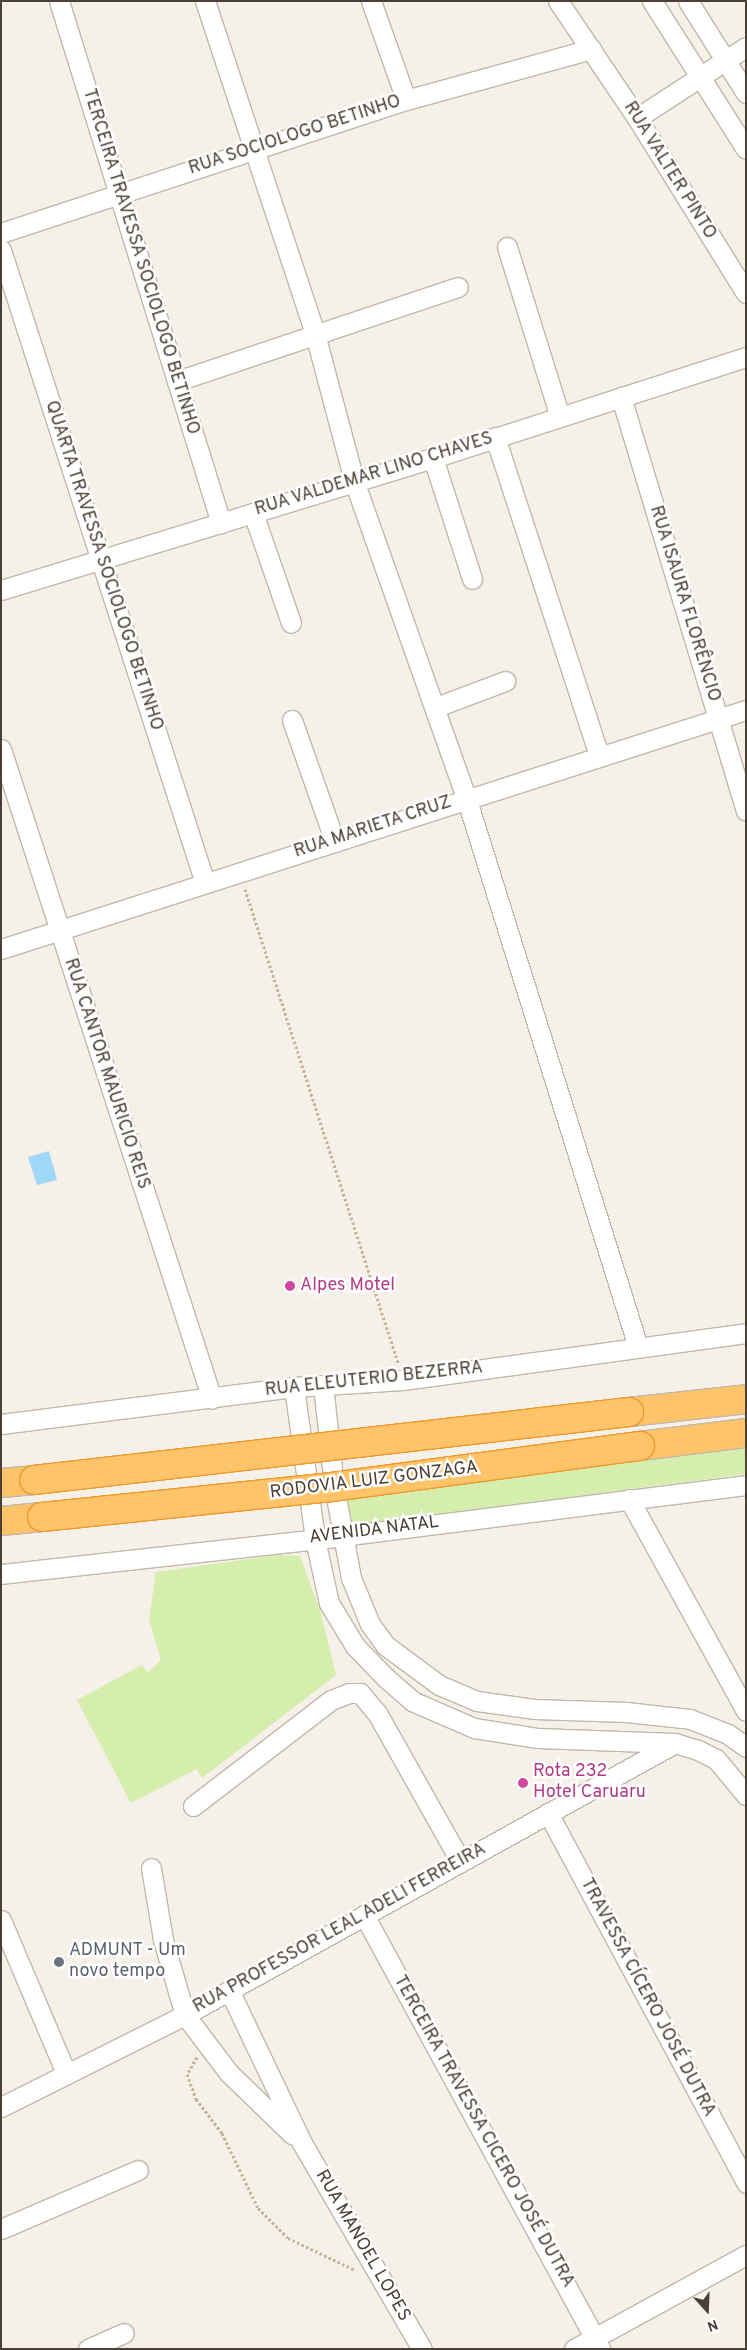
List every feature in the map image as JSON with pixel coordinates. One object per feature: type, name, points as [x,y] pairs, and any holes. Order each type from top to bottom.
[{"type":"highway","points":[[1,1483],[746,1398]]},
{"type":"highway","name":"RODOVIA LUIZ GONZAGA","points":[[1,1521],[324,1488],[746,1433]]},
{"type":"street","name":"TERCEIRA TRAVESSA SOCIOLOGO BETINHO","points":[[59,1],[221,523]]},
{"type":"street","points":[[205,1],[315,334],[354,481],[436,706],[638,1347]]},
{"type":"street","points":[[371,1],[406,100]]},
{"type":"street","name":"RUA VALTER PINTO","points":[[558,1],[637,118],[746,293]]},
{"type":"street","points":[[652,1],[746,149]]},
{"type":"street","points":[[688,1],[724,61],[746,93]]},
{"type":"street","points":[[637,118],[746,47]]},
{"type":"street","name":"RUA SOCIOLOGO BETINHO","points":[[1,233],[406,100],[591,49]]},
{"type":"street","points":[[507,247],[560,417]]},
{"type":"street","name":"QUARTA TRAVESSA SOCIOLOGO BETINHO","points":[[1,250],[205,883]]},
{"type":"street","points":[[177,381],[458,287]]},
{"type":"street","name":"RUA VALDEMAR LINO CHAVES","points":[[1,590],[101,557],[221,523],[433,458],[746,357]]},
{"type":"street","name":"RUA ISAURA FLORÊNCIO","points":[[621,397],[746,811]]},
{"type":"street","points":[[495,437],[599,755]]},
{"type":"street","points":[[433,458],[472,580]]},
{"type":"street","points":[[253,513],[291,622]]},
{"type":"street","points":[[436,706],[505,681]]},
{"type":"street","name":"RUA MARIETA CRUZ","points":[[1,949],[599,755],[746,710]]},
{"type":"street","points":[[292,720],[335,842]]},
{"type":"street","name":"RUA CANTOR MAURICIO REIS","points":[[1,749],[212,1399]]},
{"type":"street","name":"RUA ELEUTERIO BEZERRA","points":[[1,1424],[212,1399],[294,1387],[403,1380],[746,1333]]},
{"type":"street","points":[[323,1385],[343,1536],[351,1578],[370,1624],[385,1645],[439,1685],[477,1701],[535,1709],[626,1712],[690,1719],[728,1734],[746,1747]]},
{"type":"street","points":[[294,1387],[315,1539],[330,1603],[355,1646],[412,1701],[474,1728],[538,1738],[675,1743],[716,1759],[746,1795]]},
{"type":"street","name":"AVENIDA NATAL","points":[[1,1574],[343,1536],[746,1485]]},
{"type":"street","points":[[629,1499],[746,1711]]},
{"type":"street","points":[[193,1806],[331,1700],[349,1693],[360,1693],[377,1713],[461,1862]]},
{"type":"street","name":"RUA PROFESSOR LEAL ADELI FERREIRA","points":[[1,2107],[185,2014],[675,1743]]},
{"type":"street","name":"TRAVESSA CÍCERO JOSÉ DUTRA","points":[[548,1813],[746,2183]]},
{"type":"street","name":"RUA MANOEL LOPES","points":[[151,1868],[163,1940],[185,2014],[229,2073],[302,2143]]},
{"type":"street","name":"TERCEIRA TRAVESSA CICERO JOSÉ DUTRA","points":[[364,1915],[598,2343]]},
{"type":"street","points":[[1,1920],[66,2073]]},
{"type":"street","name":"RUA MANOEL LOPES","points":[[228,1990],[302,2143],[422,2349]]},
{"type":"street","points":[[1,2230],[138,2170]]},
{"type":"street","points":[[574,2349],[598,2343],[746,2255]]},
{"type":"street","points":[[88,2349],[124,2333]]},
{"type":"path","points":[[239,872],[403,1380]]},
{"type":"path","points":[[205,2043],[187,2074],[196,2099],[222,2133],[258,2208],[288,2238],[387,2286]]},
{"type":"green space","points":[[746,1435],[746,1474],[351,1526],[341,1482]]},
{"type":"green space","points":[[277,1555],[300,1556],[320,1610],[336,1675],[202,1778],[197,1769],[131,1803],[77,1700],[142,1665],[147,1673],[161,1660],[149,1619],[156,1572]]},
{"type":"water","points":[[49,1151],[57,1180],[37,1185],[28,1157]]},
{"type":"place","name":"Alpes Motel","points":[[290,1286]]},
{"type":"place","name":"Rota 232 Hotel Caruaru","points":[[523,1783]]},
{"type":"place","name":"ADMUNT - Um novo tempo","points":[[59,1962]]}]
